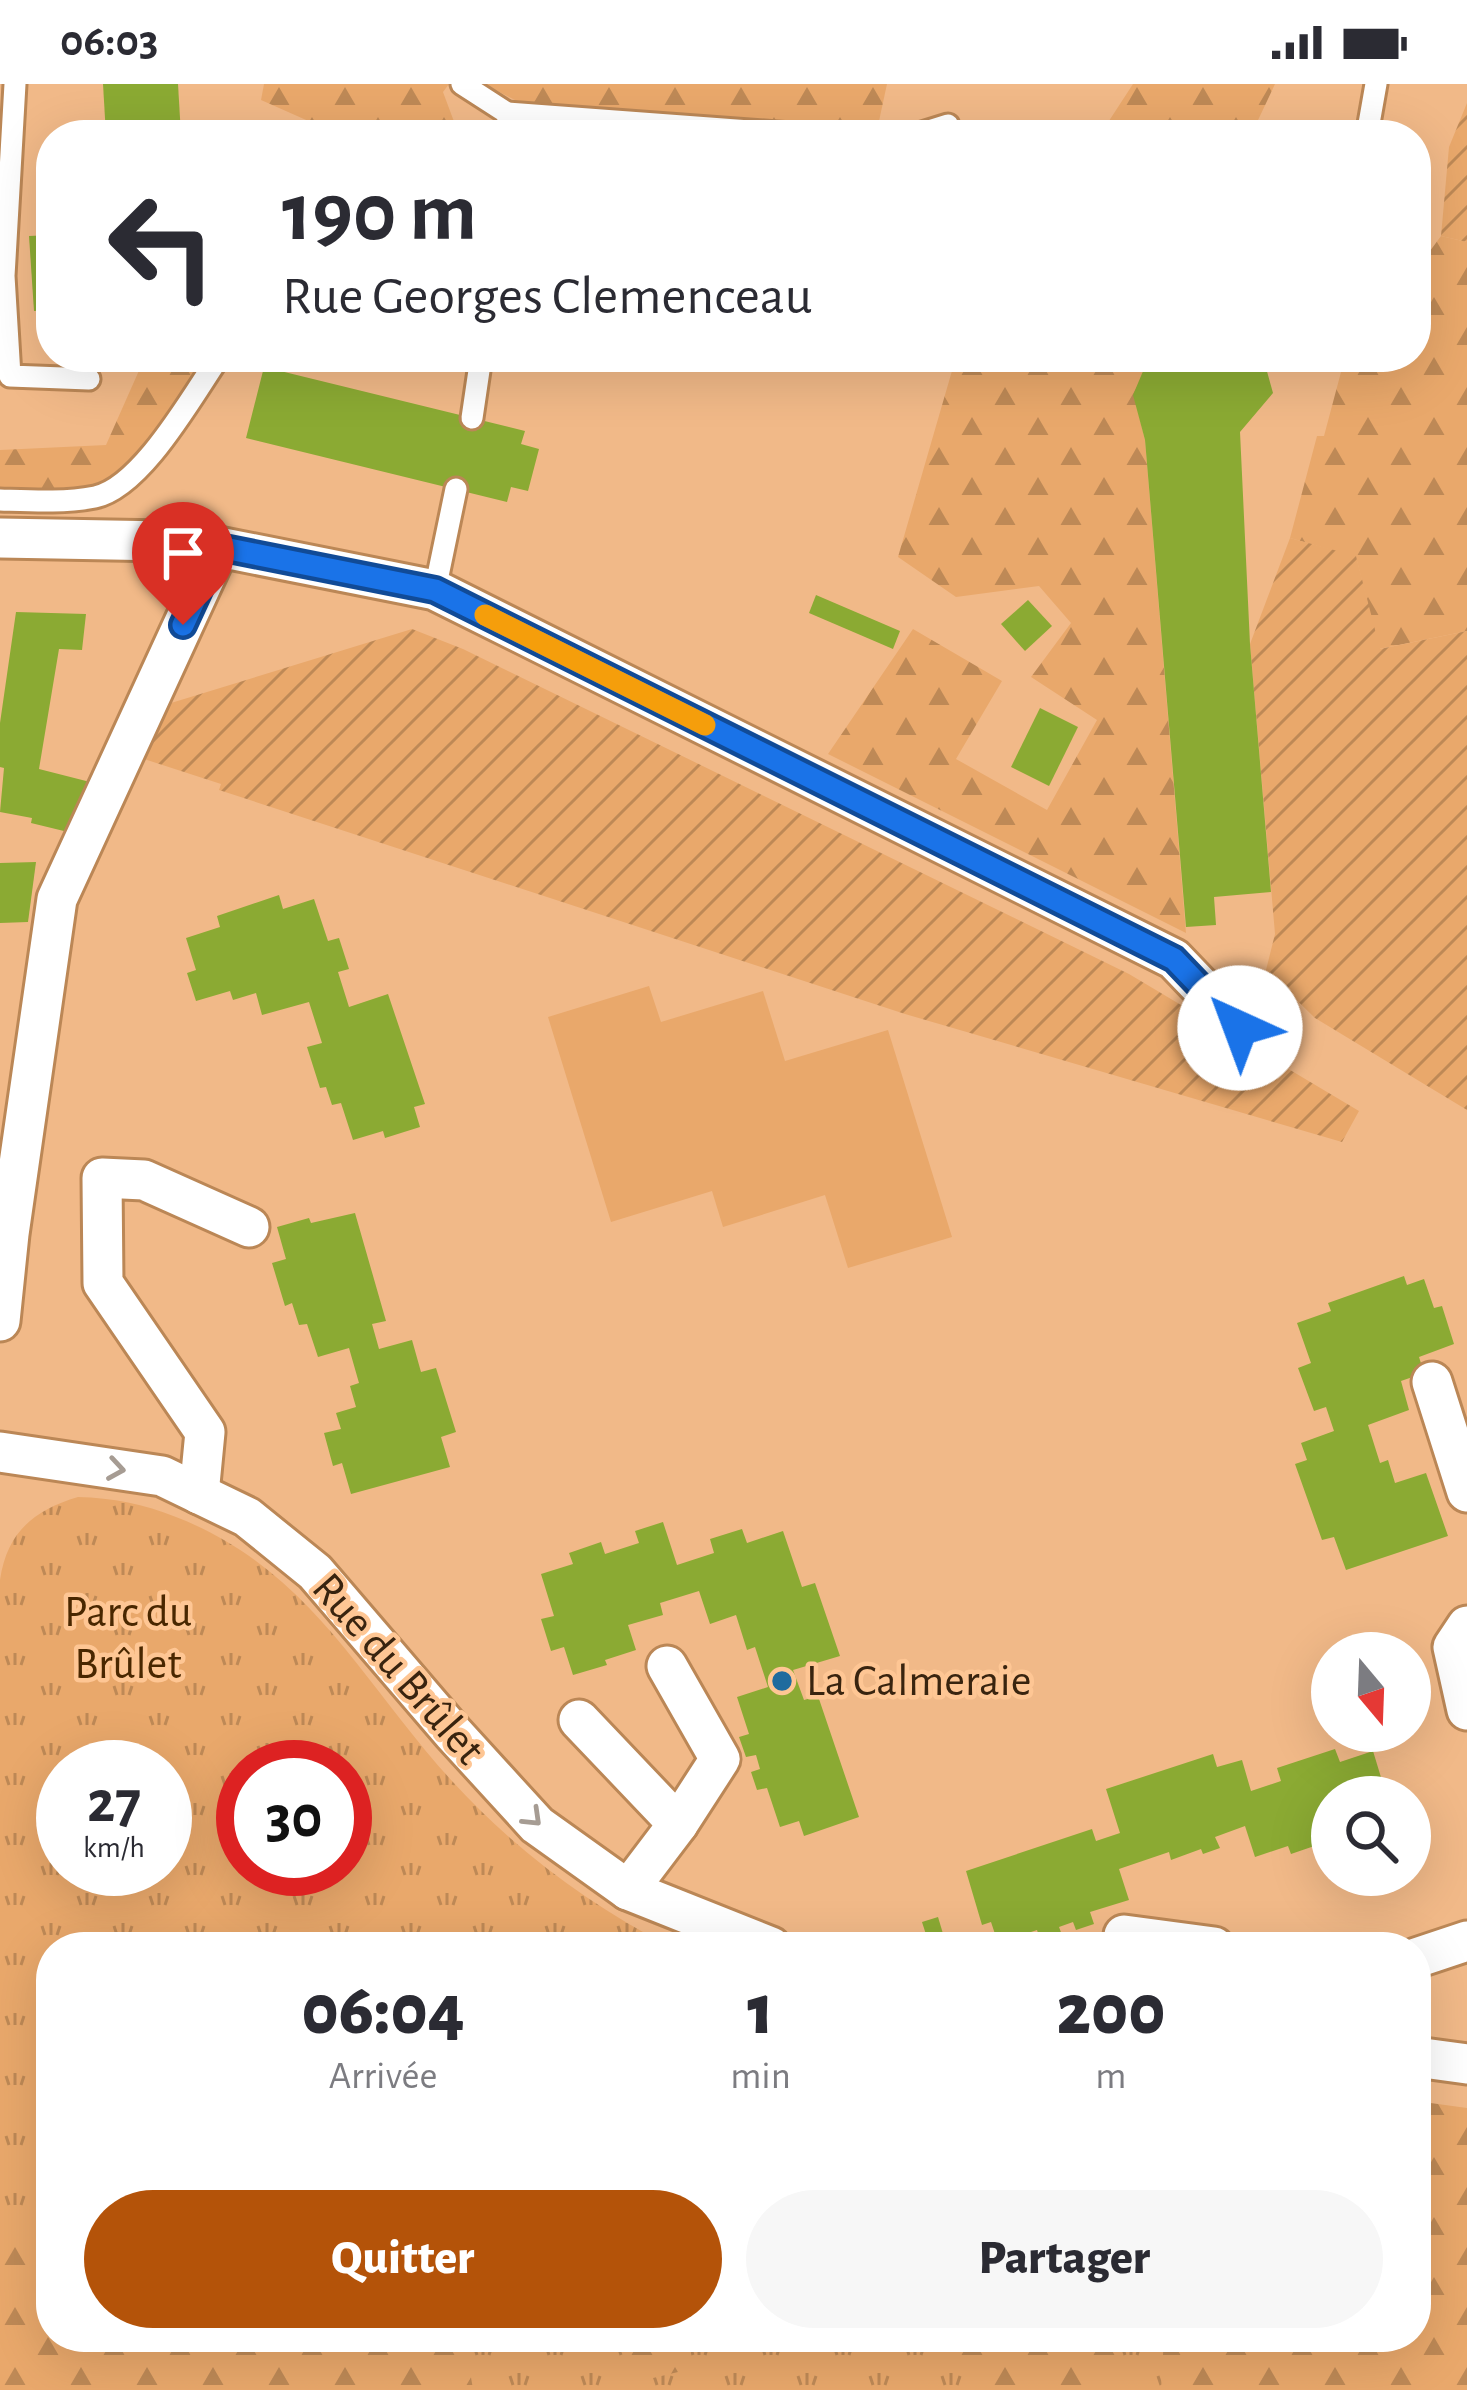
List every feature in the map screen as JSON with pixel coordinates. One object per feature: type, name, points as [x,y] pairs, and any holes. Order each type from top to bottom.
[{"type":"street","points":[[0,538],[166,541],[219,547],[435,590],[1174,959],[1240,1028]]},
{"type":"street","points":[[0,1321],[57,899],[219,547]]},
{"type":"street","points":[[199,1494],[205,1432],[103,1283],[101,1178],[144,1180],[249,1227]]},
{"type":"street","points":[[1432,1382],[1467,1492]]},
{"type":"street","name":"Rue du Brûlet","points":[[0,1452],[162,1476],[247,1517],[315,1572],[536,1825],[628,1890],[733,1932]]},
{"type":"street","points":[[1467,1626],[1453,1647],[1467,1710]]},
{"type":"street","points":[[628,1890],[720,1759],[667,1666]]},
{"type":"street","points":[[579,1720],[678,1825]]},
{"type":"street","points":[[1431,1953],[1467,1942]]},
{"type":"street","points":[[1431,2059],[1467,2064]]},
{"type":"lane","points":[[15,84],[4,276],[10,376],[89,380]]},
{"type":"lane","points":[[462,84],[503,120]]},
{"type":"lane","points":[[1369,120],[1376,84]]},
{"type":"lane","points":[[0,500],[100,496],[144,466],[209,372]]},
{"type":"lane","points":[[472,418],[479,372]]},
{"type":"lane","points":[[435,590],[456,489]]},
{"type":"green space","points":[[264,84],[449,84],[443,92],[453,120],[306,120],[261,100]]},
{"type":"green space","points":[[484,84],[887,84],[879,120],[554,120]]},
{"type":"green space","points":[[1133,84],[1275,84],[1258,120],[1110,120]]},
{"type":"green space","points":[[1467,103],[1467,242],[1441,236],[1449,147]]},
{"type":"green space","points":[[1441,236],[1467,242],[1467,631],[1379,649],[1356,557],[1290,538],[1317,436],[1324,436],[1341,372],[1431,372],[1431,250]]},
{"type":"green space","points":[[138,372],[196,372],[143,447],[112,476],[86,487],[0,488],[0,450],[106,445]]},
{"type":"green space","points":[[952,372],[1143,372],[1134,396],[1145,440],[1186,933],[828,754],[913,629],[1002,681],[956,759],[1047,810],[1097,720],[1031,677],[1071,623],[1039,586],[956,597],[898,557]]},
{"type":"green space","points":[[1290,538],[1356,556],[1380,649],[1467,631],[1467,1110],[1315,1018],[1266,970],[1275,934],[1250,644]]},
{"type":"green space","points":[[412,629],[463,649],[1129,974],[1359,1111],[1342,1142],[905,1014],[219,790],[221,784],[144,759],[171,703]]},
{"type":"green space","points":[[649,986],[661,1022],[763,991],[785,1061],[888,1030],[952,1237],[848,1268],[825,1195],[723,1227],[712,1191],[611,1222],[548,1017]]},
{"type":"green space","name":"Parc du Brûlet","points":[[78,1497],[128,1502],[223,1539],[263,1566],[330,1631],[452,1781],[501,1830],[582,1894],[645,1932],[36,1932],[36,2352],[1331,2352],[1339,2390],[0,2390],[0,1580],[16,1536],[36,1516]]},
{"type":"green space","points":[[1431,2103],[1467,2108],[1467,2390],[1161,2390],[1163,2352],[1431,2352]]},
{"type":"green space","points":[[0,2197],[7,2230],[36,2243],[36,2352],[467,2352],[473,2389],[520,2390],[0,2390]]},
{"type":"green space","points":[[621,2352],[691,2352],[678,2372],[649,2379]]},
{"type":"green space","points":[[928,2352],[1118,2352],[1109,2390],[966,2390],[967,2376]]},
{"type":"building","points":[[103,84],[178,84],[180,120],[105,120]]},
{"type":"building","points":[[29,236],[36,236],[36,311],[34,311]]},
{"type":"building","points":[[263,372],[284,372],[525,431],[521,444],[539,449],[528,491],[511,487],[507,502],[246,438]]},
{"type":"building","points":[[1143,372],[1267,372],[1273,393],[1240,432],[1250,644],[1271,892],[1214,897],[1216,925],[1186,927],[1145,440],[1133,395]]},
{"type":"building","points":[[816,595],[900,631],[893,649],[809,613]]},
{"type":"building","points":[[1028,600],[1052,626],[1025,651],[1001,624]]},
{"type":"building","points":[[16,612],[86,614],[82,650],[59,649],[39,769],[90,782],[68,832],[0,812],[4,768],[0,767],[0,723]]},
{"type":"building","points":[[1040,708],[1078,727],[1049,786],[1011,767]]},
{"type":"building","points":[[36,862],[28,922],[0,923],[0,863]]},
{"type":"building","points":[[279,895],[283,909],[314,899],[328,941],[339,938],[349,969],[338,972],[349,1007],[388,994],[425,1104],[414,1107],[420,1127],[385,1138],[383,1131],[353,1140],[341,1103],[332,1105],[326,1087],[320,1088],[307,1047],[322,1043],[309,1002],[262,1015],[256,993],[233,1000],[230,991],[196,1001],[187,973],[196,970],[186,938],[220,927],[217,916]]},
{"type":"building","points":[[355,1213],[386,1321],[372,1324],[379,1349],[412,1340],[421,1372],[436,1368],[456,1432],[441,1437],[450,1467],[351,1494],[342,1463],[333,1466],[324,1433],[341,1429],[336,1413],[356,1407],[350,1386],[359,1383],[349,1348],[318,1357],[307,1324],[299,1325],[292,1303],[285,1306],[272,1263],[286,1259],[277,1227]]},
{"type":"building","points":[[1404,1276],[1407,1285],[1424,1279],[1434,1308],[1442,1306],[1454,1344],[1419,1357],[1424,1373],[1401,1381],[1409,1410],[1368,1425],[1380,1463],[1388,1460],[1395,1483],[1426,1473],[1448,1536],[1346,1570],[1334,1537],[1322,1540],[1295,1464],[1307,1460],[1301,1443],[1334,1431],[1326,1407],[1314,1411],[1298,1368],[1311,1363],[1297,1323],[1331,1311],[1328,1303]]},
{"type":"building","name":"La Calmeraie","points":[[663,1522],[677,1565],[714,1553],[710,1539],[742,1529],[747,1543],[783,1531],[802,1587],[815,1583],[840,1656],[793,1670],[804,1700],[818,1696],[859,1817],[804,1836],[799,1821],[780,1827],[767,1788],[757,1790],[751,1772],[760,1769],[756,1755],[746,1757],[739,1737],[749,1734],[737,1697],[768,1687],[755,1647],[747,1650],[736,1615],[710,1624],[699,1591],[660,1603],[663,1615],[628,1625],[636,1650],[605,1660],[607,1665],[573,1675],[564,1647],[551,1651],[541,1619],[554,1616],[541,1574],[573,1564],[569,1553],[601,1542],[605,1554],[639,1543],[635,1531]]},
{"type":"building","name":"La Calmeraie","points":[[1326,1752],[1336,1752],[1340,1762],[1373,1752],[1381,1776],[1311,1776],[1311,1847],[1291,1854],[1288,1846],[1255,1857],[1245,1826],[1215,1837],[1220,1848],[1203,1854],[1201,1849],[1171,1860],[1169,1852],[1119,1869],[1129,1900],[1090,1912],[1094,1924],[1076,1930],[1073,1922],[1059,1927],[1061,1932],[994,1932],[991,1922],[982,1925],[966,1871],[1092,1829],[1096,1841],[1120,1833],[1106,1789],[1213,1754],[1217,1767],[1242,1760],[1251,1791],[1281,1781],[1277,1768]]},
{"type":"building","points":[[938,1917],[942,1932],[925,1932],[922,1922]]},
{"type":"slow traffic","points":[[485,615],[705,725]]},
{"type":"place","name":"La Calmeraie","points":[[782,1681]]},
{"type":"route","points":[[183,625],[219,547],[435,590],[1174,959],[1240,1028]]}]
